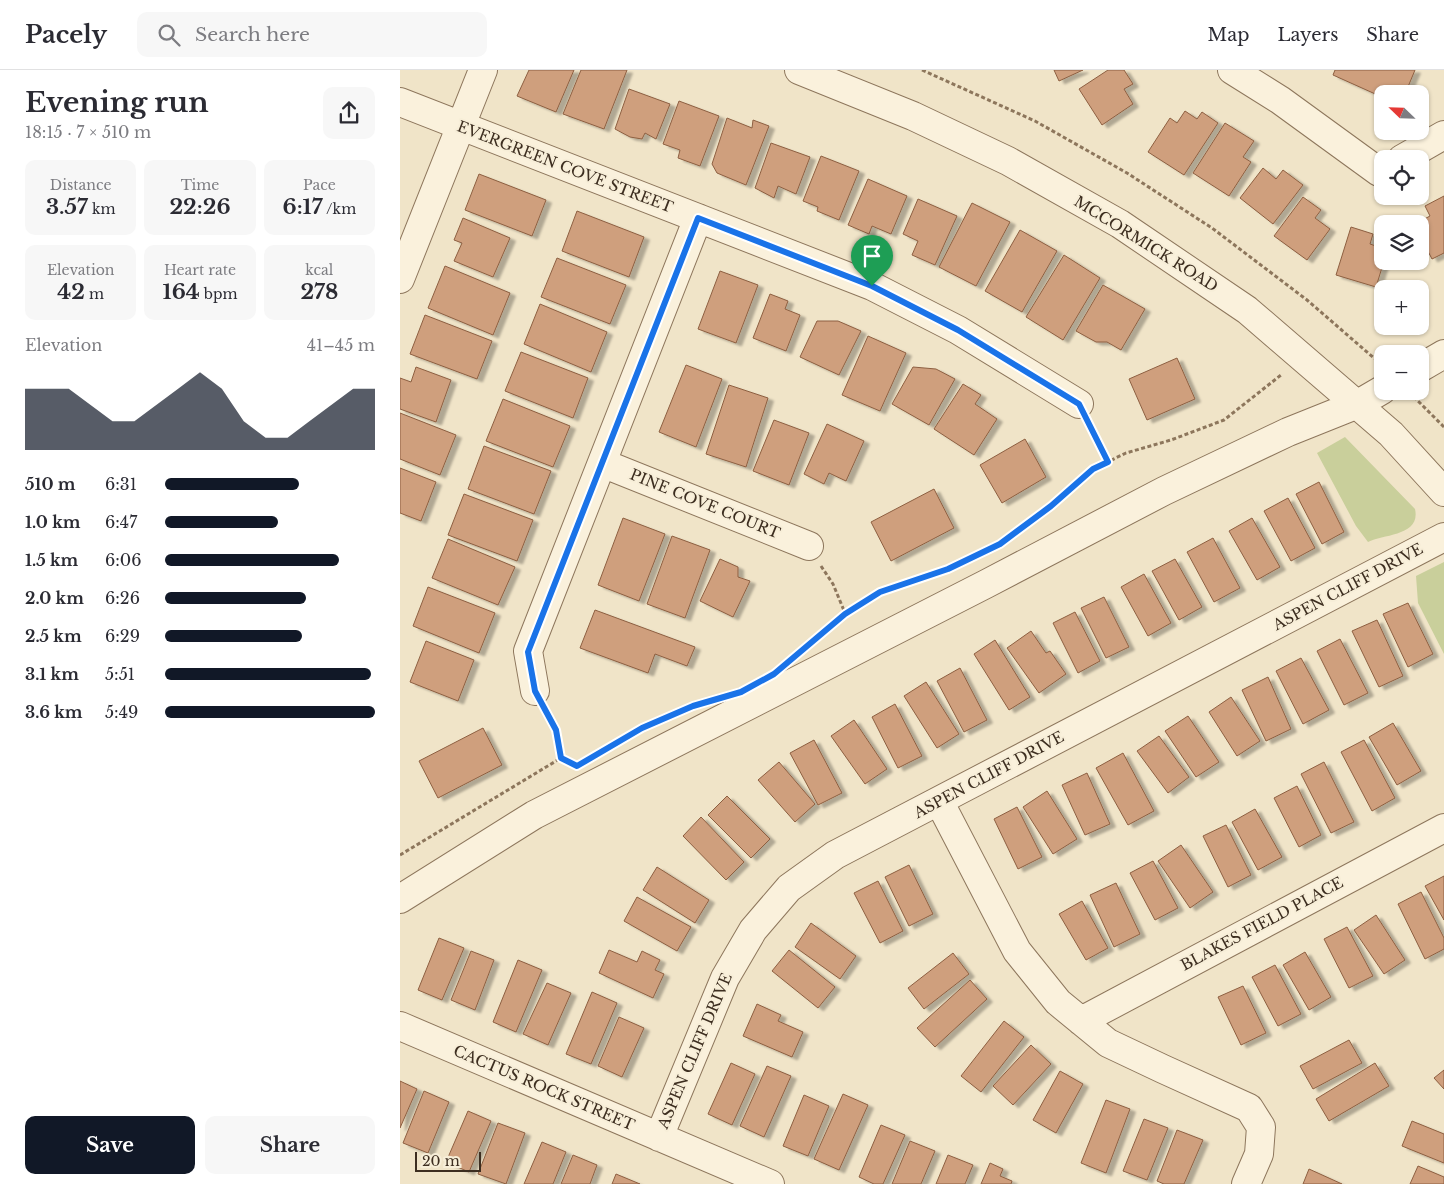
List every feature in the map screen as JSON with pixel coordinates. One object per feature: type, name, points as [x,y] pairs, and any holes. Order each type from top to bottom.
[{"type":"street","points":[[400,279],[483,70]]},
{"type":"street","name":"MCCORMICK ROAD","points":[[799,70],[913,116],[1008,161],[1120,224],[1248,310],[1391,434],[1444,492]]},
{"type":"street","points":[[1232,70],[1374,158]]},
{"type":"street","name":"EVERGREEN COVE STREET","points":[[400,102],[872,286],[958,330],[1079,404]]},
{"type":"street","points":[[1418,150],[1444,135]]},
{"type":"street","points":[[535,691],[528,652],[698,218]]},
{"type":"street","points":[[1429,363],[1444,354]]},
{"type":"street","points":[[400,899],[534,815],[978,589],[1164,491],[1288,432],[1358,404],[1374,395]]},
{"type":"street","name":"PINE COVE COURT","points":[[602,463],[809,546]]},
{"type":"street","name":"ASPEN CLIFF DRIVE","points":[[659,1136],[724,978],[753,930],[789,888],[835,855],[1444,537]]},
{"type":"street","points":[[939,801],[1017,951],[1058,1002],[1108,1043],[1249,1108],[1261,1127],[1259,1154],[1246,1184]]},
{"type":"street","name":"BLAKES FIELD PLACE","points":[[1081,1020],[1444,828]]},
{"type":"street","name":"CACTUS ROCK STREET","points":[[400,1026],[770,1184]]},
{"type":"path","points":[[922,70],[1035,121],[1127,173],[1204,223],[1307,300],[1374,359]]},
{"type":"path","points":[[804,648],[845,614],[880,592],[948,569],[1000,544],[1051,506],[1093,469],[1126,453],[1171,440],[1224,420],[1281,375]]},
{"type":"path","points":[[1418,400],[1444,427]]},
{"type":"path","points":[[1079,404],[1108,462]]},
{"type":"path","points":[[809,546],[832,584],[845,614]]},
{"type":"path","points":[[535,691],[556,730],[561,758]]},
{"type":"path","points":[[624,739],[642,728],[668,717]]},
{"type":"path","points":[[561,758],[577,766]]},
{"type":"path","points":[[400,856],[561,758]]},
{"type":"green space","points":[[1345,437],[1415,509],[1415,518],[1407,529],[1400,533],[1368,542],[1356,526],[1317,453]]},
{"type":"green space","points":[[1444,562],[1444,654],[1418,603],[1416,576]]},
{"type":"building","points":[[529,70],[574,70],[556,112],[517,96]]},
{"type":"building","points":[[581,70],[627,70],[604,129],[563,114]]},
{"type":"building","points":[[1054,70],[1083,70],[1059,81]]},
{"type":"building","points":[[1108,70],[1124,70],[1133,84],[1124,89],[1133,104],[1102,125],[1079,89]]},
{"type":"building","points":[[1335,70],[1415,70],[1409,85],[1374,85],[1374,93],[1333,75]]},
{"type":"building","points":[[629,89],[670,104],[656,139],[645,133],[642,139],[630,137],[615,129]]},
{"type":"building","points":[[679,101],[719,116],[700,166],[678,158],[680,150],[663,144]]},
{"type":"building","points":[[1185,111],[1197,119],[1202,112],[1218,123],[1184,175],[1148,152],[1170,118],[1177,123]]},
{"type":"building","points":[[727,118],[752,128],[753,120],[769,126],[746,185],[717,173],[712,164]]},
{"type":"building","points":[[1225,123],[1254,141],[1243,157],[1251,162],[1229,196],[1193,173]]},
{"type":"building","points":[[771,143],[810,157],[796,194],[778,186],[774,198],[755,188]]},
{"type":"building","points":[[821,156],[859,171],[839,220],[817,211],[818,207],[803,201]]},
{"type":"building","points":[[1263,168],[1276,179],[1283,170],[1303,185],[1273,224],[1240,198]]},
{"type":"building","points":[[479,174],[546,200],[532,236],[465,210]]},
{"type":"building","points":[[868,179],[907,196],[891,234],[872,226],[869,234],[848,225]]},
{"type":"building","points":[[1444,196],[1444,253],[1432,259],[1429,253],[1430,216],[1425,206]]},
{"type":"building","points":[[1303,197],[1321,210],[1315,218],[1330,229],[1307,260],[1274,236]]},
{"type":"building","points":[[918,199],[957,216],[935,265],[912,255],[918,241],[903,234]]},
{"type":"building","points":[[972,203],[1010,222],[976,286],[939,267]]},
{"type":"building","points":[[577,211],[644,237],[629,277],[562,251]]},
{"type":"building","points":[[463,218],[510,238],[493,277],[454,261],[462,243],[454,240]]},
{"type":"building","points":[[1351,227],[1373,234],[1370,244],[1374,245],[1374,270],[1381,270],[1378,280],[1374,280],[1374,286],[1336,275]]},
{"type":"building","points":[[1020,230],[1057,251],[1022,312],[985,291]]},
{"type":"building","points":[[1064,255],[1100,278],[1063,340],[1026,317]]},
{"type":"building","points":[[557,258],[626,285],[610,324],[541,297]]},
{"type":"building","points":[[445,266],[510,293],[493,335],[428,308]]},
{"type":"building","points":[[720,271],[758,285],[736,343],[698,329]]},
{"type":"building","points":[[1103,285],[1145,309],[1121,350],[1107,342],[1096,342],[1076,331]]},
{"type":"building","points":[[770,294],[788,301],[785,309],[800,315],[786,351],[753,338]]},
{"type":"building","points":[[540,304],[607,332],[591,372],[524,344]]},
{"type":"building","points":[[425,315],[492,341],[477,379],[410,354]]},
{"type":"building","points":[[817,321],[838,321],[861,331],[839,375],[800,357]]},
{"type":"building","points":[[868,336],[906,353],[880,411],[842,395]]},
{"type":"building","points":[[521,352],[588,378],[573,418],[505,391]]},
{"type":"building","points":[[1177,358],[1195,399],[1147,420],[1129,379]]},
{"type":"building","points":[[686,365],[722,379],[696,447],[659,432]]},
{"type":"building","points":[[416,367],[451,380],[436,422],[400,409],[400,378],[411,382]]},
{"type":"building","points":[[913,367],[936,369],[955,379],[929,425],[892,404]]},
{"type":"building","points":[[963,384],[981,395],[975,404],[997,419],[974,455],[934,429]]},
{"type":"building","points":[[729,385],[768,398],[746,467],[706,454]]},
{"type":"building","points":[[503,399],[570,426],[553,467],[486,441]]},
{"type":"building","points":[[400,413],[456,435],[440,475],[400,459]]},
{"type":"building","points":[[774,420],[809,433],[789,485],[753,471]]},
{"type":"building","points":[[827,424],[864,441],[846,481],[829,473],[824,484],[804,474]]},
{"type":"building","points":[[1025,439],[1046,477],[1002,503],[980,465]]},
{"type":"building","points":[[484,446],[551,471],[534,514],[468,489]]},
{"type":"building","points":[[400,468],[436,482],[421,521],[400,513]]},
{"type":"building","points":[[1319,482],[1344,532],[1322,544],[1296,494]]},
{"type":"building","points":[[934,489],[954,528],[891,561],[871,522]]},
{"type":"building","points":[[464,494],[533,520],[517,561],[448,535]]},
{"type":"building","points":[[1288,498],[1315,548],[1291,561],[1264,511]]},
{"type":"building","points":[[623,518],[665,534],[639,601],[598,585]]},
{"type":"building","points":[[1252,518],[1280,567],[1257,580],[1229,531]]},
{"type":"building","points":[[672,536],[710,550],[685,618],[647,604]]},
{"type":"building","points":[[1213,538],[1240,588],[1214,602],[1187,552]]},
{"type":"building","points":[[448,539],[515,567],[498,605],[432,578]]},
{"type":"building","points":[[720,559],[738,567],[738,577],[750,581],[733,617],[700,601]]},
{"type":"building","points":[[1175,559],[1202,607],[1179,620],[1152,571]]},
{"type":"building","points":[[1144,574],[1171,623],[1148,636],[1121,587]]},
{"type":"building","points":[[428,587],[495,613],[479,653],[413,626]]},
{"type":"building","points":[[1104,597],[1129,647],[1106,658],[1081,608]]},
{"type":"building","points":[[1408,603],[1433,654],[1408,667],[1383,614]]},
{"type":"building","points":[[595,610],[695,647],[687,666],[655,654],[648,673],[580,648]]},
{"type":"building","points":[[1075,612],[1100,661],[1078,673],[1053,623]]},
{"type":"building","points":[[1377,620],[1403,676],[1379,687],[1352,631]]},
{"type":"building","points":[[1031,631],[1046,653],[1050,651],[1066,674],[1039,693],[1007,648]]},
{"type":"building","points":[[1340,639],[1368,693],[1344,705],[1317,651]]},
{"type":"building","points":[[995,640],[1030,697],[1009,710],[974,654]]},
{"type":"building","points":[[426,641],[474,660],[458,701],[410,682]]},
{"type":"building","points":[[1301,658],[1329,710],[1303,724],[1276,671]]},
{"type":"building","points":[[960,668],[987,720],[964,732],[937,681]]},
{"type":"building","points":[[1268,677],[1291,729],[1266,741],[1242,690]]},
{"type":"building","points":[[926,682],[959,734],[937,748],[904,696]]},
{"type":"building","points":[[1231,697],[1260,741],[1237,756],[1209,712]]},
{"type":"building","points":[[895,704],[922,756],[898,768],[872,717]]},
{"type":"building","points":[[1188,716],[1219,762],[1196,777],[1165,731]]},
{"type":"building","points":[[854,720],[887,769],[865,784],[831,736]]},
{"type":"building","points":[[1393,723],[1421,771],[1397,785],[1369,737]]},
{"type":"building","points":[[483,728],[502,765],[438,798],[419,761]]},
{"type":"building","points":[[1159,736],[1189,777],[1168,793],[1137,751]]},
{"type":"building","points":[[814,740],[842,793],[818,805],[790,753]]},
{"type":"building","points":[[1364,740],[1395,798],[1372,811],[1341,752]]},
{"type":"building","points":[[1123,753],[1154,811],[1128,825],[1096,768]]},
{"type":"building","points":[[779,762],[815,804],[795,822],[758,780]]},
{"type":"building","points":[[1324,762],[1354,822],[1331,833],[1301,774]]},
{"type":"building","points":[[1087,773],[1110,824],[1085,835],[1062,785]]},
{"type":"building","points":[[1297,786],[1321,835],[1299,847],[1274,798]]},
{"type":"building","points":[[1047,791],[1077,839],[1053,854],[1023,807]]},
{"type":"building","points":[[727,796],[770,839],[751,858],[708,815]]},
{"type":"building","points":[[1017,807],[1042,857],[1018,869],[994,819]]},
{"type":"building","points":[[1255,809],[1282,857],[1258,870],[1232,822]]},
{"type":"building","points":[[701,817],[744,862],[726,880],[683,836]]},
{"type":"building","points":[[1226,825],[1251,875],[1228,887],[1203,836]]},
{"type":"building","points":[[1181,845],[1213,892],[1190,908],[1158,861]]},
{"type":"building","points":[[1153,861],[1178,908],[1155,920],[1130,873]]},
{"type":"building","points":[[909,865],[933,914],[909,926],[885,877]]},
{"type":"building","points":[[657,867],[709,900],[695,923],[643,890]]},
{"type":"building","points":[[1444,876],[1444,920],[1425,886]]},
{"type":"building","points":[[878,881],[903,931],[880,943],[854,893]]},
{"type":"building","points":[[1116,883],[1140,934],[1114,947],[1090,895]]},
{"type":"building","points":[[1421,892],[1444,938],[1444,949],[1425,959],[1398,904]]},
{"type":"building","points":[[637,897],[691,927],[677,951],[624,921]]},
{"type":"building","points":[[1082,901],[1108,948],[1086,960],[1059,914]]},
{"type":"building","points":[[1376,915],[1405,960],[1384,974],[1354,930]]},
{"type":"building","points":[[811,923],[856,956],[840,979],[795,947]]},
{"type":"building","points":[[1347,927],[1373,976],[1349,988],[1324,939]]},
{"type":"building","points":[[439,938],[464,948],[442,1000],[418,990]]},
{"type":"building","points":[[609,950],[637,962],[642,951],[660,960],[655,970],[664,974],[653,998],[599,973]]},
{"type":"building","points":[[789,950],[835,987],[818,1008],[772,971]]},
{"type":"building","points":[[471,951],[494,960],[475,1010],[451,1000]]},
{"type":"building","points":[[1305,952],[1331,997],[1309,1010],[1283,965]]},
{"type":"building","points":[[953,953],[969,974],[924,1009],[908,988]]},
{"type":"building","points":[[518,960],[542,970],[516,1032],[493,1022]]},
{"type":"building","points":[[1275,965],[1301,1014],[1278,1026],[1252,977]]},
{"type":"building","points":[[970,980],[987,999],[935,1047],[917,1028]]},
{"type":"building","points":[[547,983],[571,993],[548,1045],[523,1034]]},
{"type":"building","points":[[1243,986],[1266,1033],[1241,1045],[1218,997]]},
{"type":"building","points":[[592,992],[617,1003],[591,1064],[566,1054]]},
{"type":"building","points":[[757,1004],[781,1015],[778,1021],[803,1032],[792,1057],[743,1036]]},
{"type":"building","points":[[619,1017],[644,1028],[622,1077],[598,1066]]},
{"type":"building","points":[[1004,1021],[1024,1037],[981,1092],[961,1076]]},
{"type":"building","points":[[1349,1040],[1362,1063],[1313,1089],[1300,1066]]},
{"type":"building","points":[[1031,1045],[1051,1064],[1013,1105],[993,1086]]},
{"type":"building","points":[[731,1063],[755,1074],[732,1125],[708,1114]]},
{"type":"building","points":[[1375,1063],[1389,1086],[1329,1121],[1316,1099]]},
{"type":"building","points":[[767,1066],[791,1076],[764,1137],[740,1126]]},
{"type":"building","points":[[1444,1070],[1444,1089],[1434,1078]]},
{"type":"building","points":[[1060,1071],[1083,1084],[1056,1133],[1033,1120]]},
{"type":"building","points":[[400,1081],[417,1089],[400,1128]]},
{"type":"building","points":[[424,1091],[449,1102],[428,1153],[403,1143]]},
{"type":"building","points":[[843,1094],[868,1105],[839,1170],[814,1159]]},
{"type":"building","points":[[804,1095],[829,1106],[808,1156],[783,1146]]},
{"type":"building","points":[[1106,1100],[1130,1109],[1106,1173],[1081,1163]]},
{"type":"building","points":[[468,1111],[491,1121],[469,1172],[446,1162]]},
{"type":"building","points":[[1144,1119],[1168,1128],[1147,1180],[1123,1171]]},
{"type":"building","points":[[1412,1121],[1444,1134],[1444,1163],[1402,1146]]},
{"type":"building","points":[[498,1123],[525,1133],[506,1184],[478,1174]]},
{"type":"building","points":[[881,1125],[905,1135],[883,1184],[874,1184],[859,1177]]},
{"type":"building","points":[[1177,1130],[1203,1140],[1184,1184],[1164,1184],[1157,1181]]},
{"type":"building","points":[[910,1141],[935,1151],[921,1184],[892,1184]]},
{"type":"building","points":[[542,1142],[566,1152],[553,1184],[524,1184]]},
{"type":"building","points":[[573,1155],[597,1165],[590,1184],[561,1184]]},
{"type":"building","points":[[948,1155],[973,1165],[965,1184],[936,1184]]},
{"type":"building","points":[[990,1163],[1003,1169],[1000,1176],[1012,1181],[1011,1184],[981,1184]]},
{"type":"building","points":[[1418,1166],[1444,1177],[1444,1184],[1410,1184]]},
{"type":"building","points":[[1309,1169],[1342,1184],[1303,1184]]},
{"type":"building","points":[[616,1174],[640,1184],[612,1184]]},
{"type":"route","points":[[698,218],[872,286],[958,330],[1079,404],[1108,462],[1093,469],[1051,506],[1000,544],[948,569],[880,592],[845,614],[774,674],[741,692],[693,706],[642,728],[577,766],[561,758],[556,730],[535,691],[528,652],[698,218]]}]
